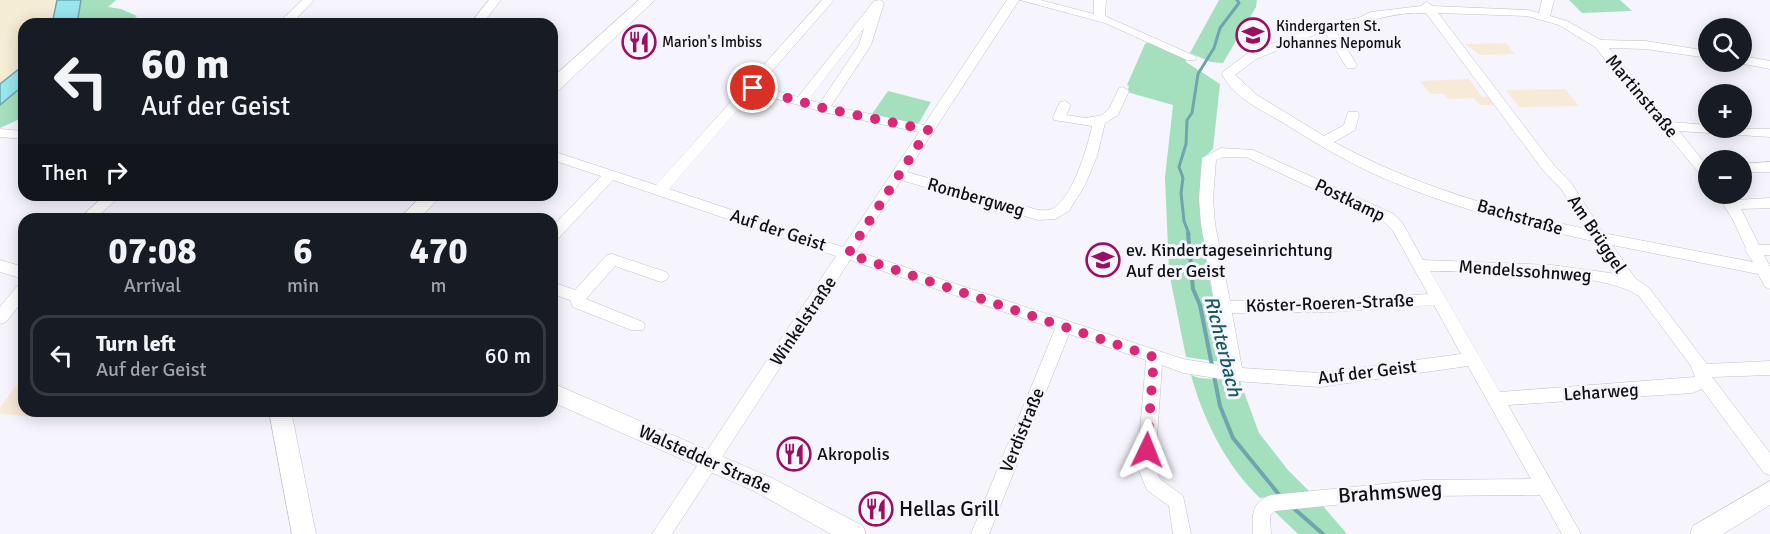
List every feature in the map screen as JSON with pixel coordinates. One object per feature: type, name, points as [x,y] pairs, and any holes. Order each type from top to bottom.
[{"type":"main road","points":[[558,82],[648,0]]},
{"type":"main road","points":[[414,213],[427,201]]},
{"type":"main road","name":"Walstedder Straße","points":[[558,395],[764,485],[854,534]]},
{"type":"main road","points":[[281,417],[304,534]]},
{"type":"main road","points":[[1702,534],[1770,492]]},
{"type":"street","points":[[290,18],[308,0]]},
{"type":"street","points":[[481,18],[495,0]]},
{"type":"street","points":[[659,191],[753,88],[828,0]]},
{"type":"street","name":"Winkelstraße","points":[[661,534],[848,254],[1013,0]]},
{"type":"street","points":[[1026,0],[1099,18],[1191,57]]},
{"type":"street","points":[[1099,18],[1100,0]]},
{"type":"street","points":[[1544,17],[1548,0]]},
{"type":"street","points":[[800,102],[879,1]]},
{"type":"street","points":[[823,108],[865,45],[879,1]]},
{"type":"street","name":"Martinstraße","points":[[1228,74],[1252,56],[1327,27],[1361,21],[1371,15],[1426,5],[1512,11],[1544,17],[1577,30],[1599,44],[1698,161]]},
{"type":"street","name":"Am Brüggel","points":[[1426,5],[1548,167],[1567,187],[1599,239],[1631,283],[1644,292],[1770,467]]},
{"type":"street","points":[[1327,27],[1351,65]]},
{"type":"street","name":"Martinstraße","points":[[1599,44],[1646,45],[1698,53]]},
{"type":"street","points":[[1752,62],[1770,65]]},
{"type":"street","name":"Bachstraße","points":[[1228,74],[1237,87],[1324,142],[1392,176],[1517,219],[1599,239],[1761,269]]},
{"type":"street","points":[[753,88],[823,108],[928,130]]},
{"type":"street","points":[[1065,105],[1059,117],[1079,123],[1099,120],[1113,113],[1123,92]]},
{"type":"street","points":[[1324,142],[1350,127],[1353,115]]},
{"type":"street","name":"Rombergweg","points":[[899,174],[1038,215],[1057,213],[1068,202],[1098,137],[1099,120]]},
{"type":"street","points":[[1668,126],[1769,134]]},
{"type":"street","points":[[0,134],[18,135]]},
{"type":"street","name":"Postkamp","points":[[1231,374],[1206,199],[1209,158],[1221,152],[1248,153],[1377,210],[1398,228],[1572,534]]},
{"type":"street","name":"Auf der Geist","points":[[558,157],[1154,357],[1198,369],[1231,374],[1320,380],[1471,358]]},
{"type":"street","points":[[1752,168],[1770,167]]},
{"type":"street","points":[[558,230],[610,175]]},
{"type":"street","points":[[93,213],[107,201]]},
{"type":"street","points":[[1752,201],[1770,203]]},
{"type":"street","points":[[1730,204],[1770,283]]},
{"type":"street","points":[[1752,250],[1770,250]]},
{"type":"street","points":[[637,326],[578,303],[578,297],[612,259],[661,276]]},
{"type":"street","name":"Mendelssohnweg","points":[[1419,265],[1523,268],[1581,274],[1631,283]]},
{"type":"street","points":[[0,266],[18,274]]},
{"type":"street","points":[[0,318],[18,286]]},
{"type":"street","points":[[558,290],[578,297]]},
{"type":"street","name":"Köster-Roeren-Straße","points":[[1223,307],[1331,306],[1437,299]]},
{"type":"street","name":"Verdistraße","points":[[980,534],[1064,326]]},
{"type":"street","points":[[1154,357],[1146,466],[1153,484],[1177,502],[1182,534]]},
{"type":"street","name":"Leharweg","points":[[1495,399],[1692,386],[1700,383],[1703,375],[1770,368]]},
{"type":"street","name":"Brahmsweg","points":[[1262,534],[1261,512],[1271,503],[1424,488],[1546,487]]},
{"type":"shaded area","points":[[0,0],[57,0],[53,18],[18,18],[18,70],[0,84]]},
{"type":"shaded area","points":[[1506,43],[1515,54],[1480,55],[1465,44]]},
{"type":"shaded area","points":[[1469,79],[1482,97],[1489,97],[1495,105],[1480,105],[1474,98],[1448,99],[1444,94],[1430,94],[1420,81]]},
{"type":"shaded area","points":[[1565,89],[1579,106],[1519,107],[1506,90]]},
{"type":"shaded area","points":[[18,384],[18,415],[0,414],[0,407]]},
{"type":"green space","points":[[81,0],[116,0],[108,7],[121,9],[137,16],[135,18],[78,18]]},
{"type":"green space","points":[[1219,0],[1257,0],[1256,7],[1223,63],[1211,62],[1190,53]]},
{"type":"green space","points":[[1569,0],[1620,0],[1632,11],[1582,13]]},
{"type":"green space","points":[[1149,41],[1186,58],[1186,62],[1220,84],[1213,149],[1202,159],[1200,183],[1206,261],[1226,363],[1186,357],[1169,272],[1165,177],[1173,105],[1127,92],[1129,86],[1127,85],[1145,44]]},
{"type":"green space","points":[[18,90],[18,120],[0,128],[0,105]]},
{"type":"green space","points":[[888,91],[931,102],[918,124],[872,114]]},
{"type":"green space","points":[[1191,375],[1199,378],[1240,381],[1259,433],[1288,470],[1309,491],[1260,498],[1226,457],[1217,441],[1202,408]]},
{"type":"green space","points":[[1322,505],[1347,534],[1298,534],[1273,510]]},
{"type":"water","points":[[57,0],[81,0],[78,18],[53,18]]},
{"type":"water","points":[[18,70],[18,90],[0,105],[0,84]]},
{"type":"waterway","name":"Richterbach","points":[[1189,234],[1184,221],[1181,193],[1183,178],[1179,167],[1186,144],[1187,120],[1192,113],[1198,74],[1214,48],[1220,28],[1239,3],[1237,0]]},
{"type":"waterway","name":"Richterbach","points":[[1188,233],[1193,289],[1200,305],[1220,406],[1233,438],[1281,497]]},
{"type":"waterway","name":"Richterbach","points":[[1291,506],[1323,534]]},
{"type":"place","name":"Kindergarten St. Johannes Nepomuk","points":[[1253,35]]},
{"type":"place","name":"Marion's Imbiss","points":[[639,42]]},
{"type":"place","name":"ev. Kindertageseinrichtung Auf der Geist","points":[[1103,260]]},
{"type":"place","name":"Akropolis","points":[[794,454]]},
{"type":"place","name":"Hellas Grill","points":[[876,509]]},
{"type":"route","points":[[753,88],[823,108],[928,130],[848,254],[1154,357],[1147,450]]}]
